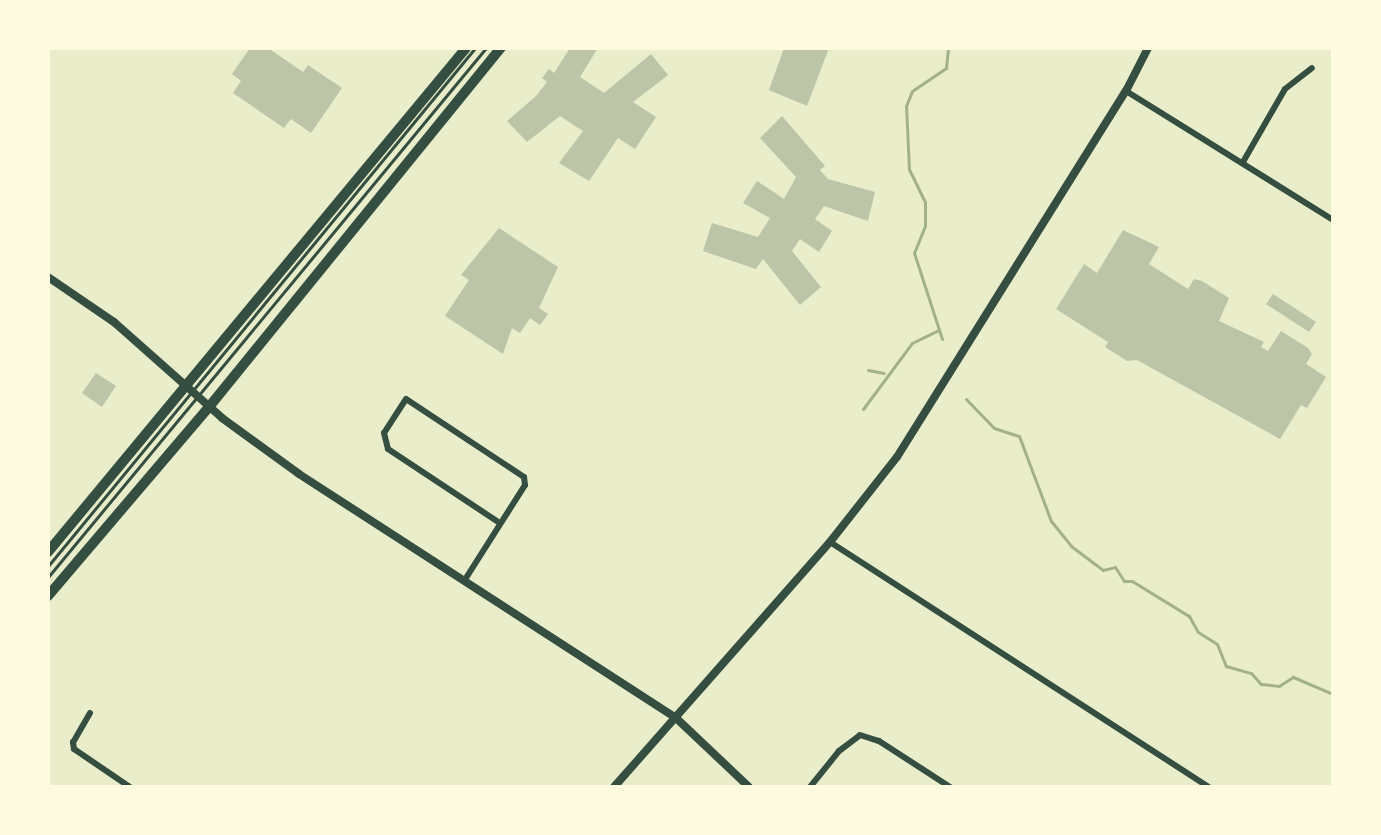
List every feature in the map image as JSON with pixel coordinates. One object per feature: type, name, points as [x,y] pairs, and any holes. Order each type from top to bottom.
[{"type":"main road","points":[[48,552],[192,392],[466,48]]},
{"type":"main road","points":[[48,596],[209,407],[501,48]]},
{"type":"street","points":[[614,787],[830,542],[897,457],[1126,91],[1148,48]]},
{"type":"street","points":[[1243,162],[1285,89],[1312,68]]},
{"type":"street","points":[[1126,91],[1333,220]]},
{"type":"street","points":[[48,277],[114,322],[209,407],[332,497],[466,578],[675,717],[749,787]]},
{"type":"street","points":[[466,578],[525,485],[522,474],[406,399],[384,433],[388,449],[500,523]]},
{"type":"street","points":[[830,542],[1209,787]]},
{"type":"street","points":[[90,713],[73,742],[74,749],[130,787]]},
{"type":"street","points":[[810,787],[839,751],[860,735],[879,741],[950,787]]},
{"type":"street","points":[[107,787],[114,777]]},
{"type":"lane","points":[[48,566],[475,48]]},
{"type":"lane","points":[[48,577],[192,392],[486,48]]},
{"type":"building","points":[[250,48],[268,48],[303,72],[308,65],[342,88],[311,133],[291,119],[284,128],[233,93],[241,81],[232,74]]},
{"type":"building","points":[[570,48],[598,48],[580,77],[604,93],[651,54],[668,75],[633,102],[656,117],[635,149],[618,138],[589,181],[559,163],[583,131],[560,116],[527,142],[507,121],[536,96],[547,82],[542,78],[549,69],[554,73]]},
{"type":"building","points":[[784,48],[829,48],[807,106],[769,90]]},
{"type":"building","points":[[782,116],[825,166],[820,170],[828,179],[875,192],[868,221],[824,206],[815,219],[832,231],[819,252],[800,239],[792,251],[821,287],[800,305],[763,259],[756,269],[703,251],[712,223],[758,237],[770,218],[743,203],[757,181],[784,199],[796,177],[760,138]]},
{"type":"building","points":[[499,228],[558,267],[539,308],[548,314],[540,325],[530,318],[520,333],[512,328],[503,354],[445,316],[469,280],[461,275]]},
{"type":"building","points":[[1123,230],[1159,247],[1149,264],[1188,289],[1194,279],[1229,298],[1219,321],[1264,342],[1261,347],[1268,351],[1281,331],[1308,348],[1312,354],[1306,364],[1326,377],[1307,408],[1301,405],[1280,439],[1137,360],[1127,361],[1105,347],[1108,342],[1056,309],[1084,264],[1097,273]]},
{"type":"building","points":[[1273,294],[1316,322],[1309,332],[1266,304]]},
{"type":"building","points":[[96,373],[116,386],[102,407],[82,393]]},
{"type":"waterway","points":[[942,339],[914,253],[925,226],[925,202],[909,169],[906,106],[912,91],[946,68],[948,48]]},
{"type":"waterway","points":[[48,217],[48,262]]},
{"type":"waterway","points":[[863,409],[912,343],[939,330]]},
{"type":"waterway","points":[[868,370],[884,373]]},
{"type":"waterway","points":[[966,399],[994,428],[1019,436],[1051,521],[1071,546],[1103,570],[1115,567],[1124,581],[1132,581],[1189,616],[1198,632],[1217,644],[1226,666],[1251,673],[1261,684],[1279,686],[1293,677],[1333,694]]}]
